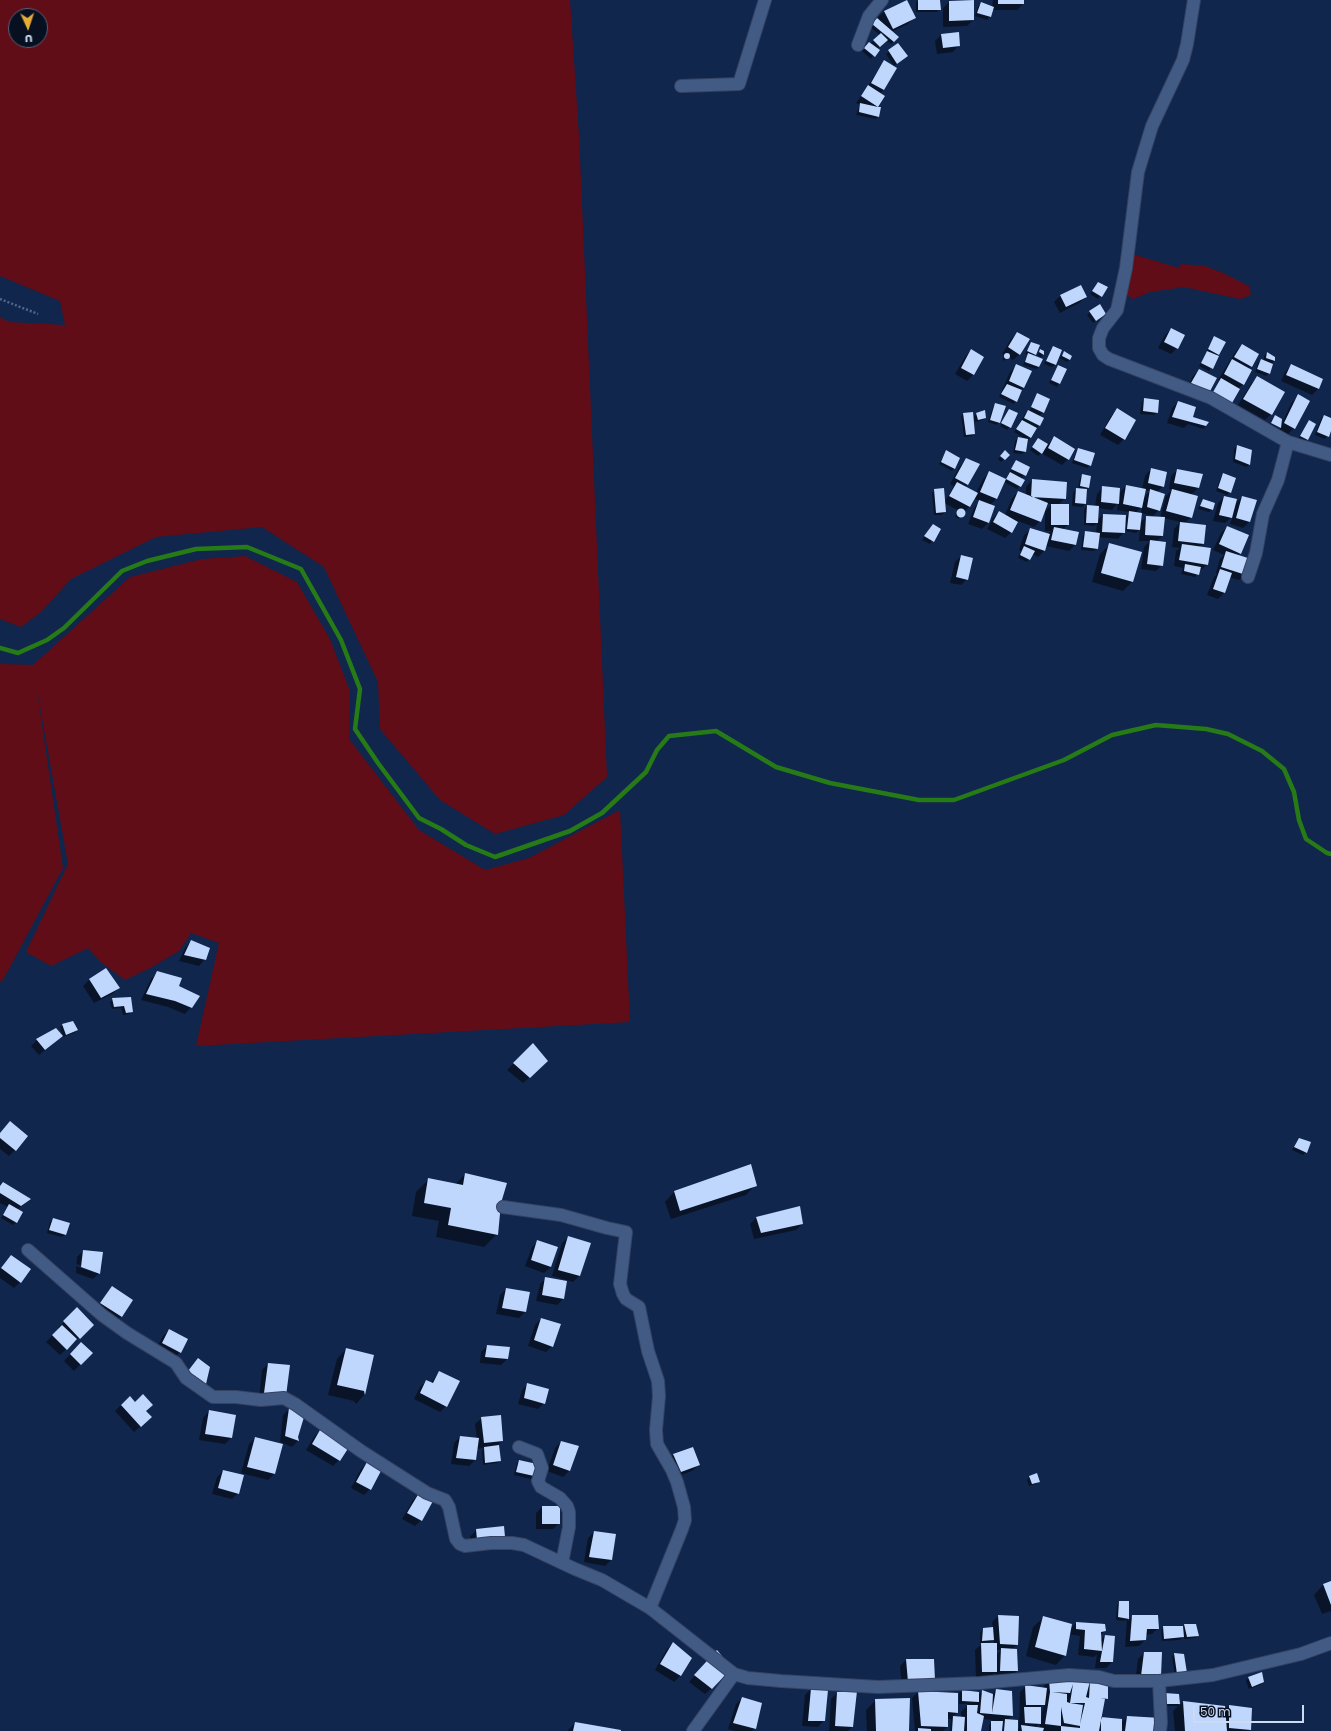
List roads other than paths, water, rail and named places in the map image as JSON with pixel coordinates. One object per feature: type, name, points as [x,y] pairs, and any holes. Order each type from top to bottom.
[{"type":"street","points":[[682,86],[738,84],[765,0]]},
{"type":"street","points":[[858,45],[869,16],[882,0]]},
{"type":"street","points":[[1194,0],[1183,60],[1152,126],[1138,172],[1126,268],[1117,310],[1103,328],[1099,338],[1099,348],[1103,355],[1109,359],[1211,398],[1288,442],[1331,455]]},
{"type":"street","points":[[1248,577],[1256,553],[1264,514],[1278,480],[1288,442]]},
{"type":"street","points":[[503,1207],[561,1215],[626,1232],[620,1284],[622,1294],[626,1299],[639,1307],[648,1351],[658,1381],[659,1396],[656,1444],[672,1470],[677,1482],[684,1507],[685,1520],[650,1608]]},
{"type":"street","points":[[28,1250],[102,1315],[133,1337],[176,1363],[186,1378],[213,1397],[236,1397],[261,1400],[284,1398],[295,1404],[361,1451],[427,1493],[445,1500],[449,1507],[456,1539],[460,1544],[465,1546],[491,1543],[512,1543],[524,1545],[602,1580],[650,1608],[734,1674],[748,1678],[781,1681],[878,1687],[980,1683],[1069,1675],[1099,1677],[1114,1681],[1159,1681],[1213,1675],[1301,1654],[1331,1643]]},
{"type":"street","points":[[519,1447],[537,1454],[542,1468],[538,1481],[541,1487],[560,1498],[567,1506],[569,1512],[569,1527],[562,1563]]},
{"type":"street","points":[[693,1731],[734,1674]]},
{"type":"street","points":[[1159,1681],[1160,1731]]},
{"type":"waterway","points":[[0,648],[18,653],[47,640],[64,628],[122,571],[147,561],[196,549],[247,547],[301,569],[341,640],[360,689],[355,729],[419,818],[441,829],[466,845],[495,857],[570,831],[602,813],[646,772],[657,750],[669,736],[716,731],[776,767],[830,783],[919,800],[954,800],[1064,760],[1112,735],[1156,725],[1206,729],[1228,734],[1262,751],[1284,769],[1294,792],[1299,820],[1306,839],[1327,853],[1331,854]]}]
